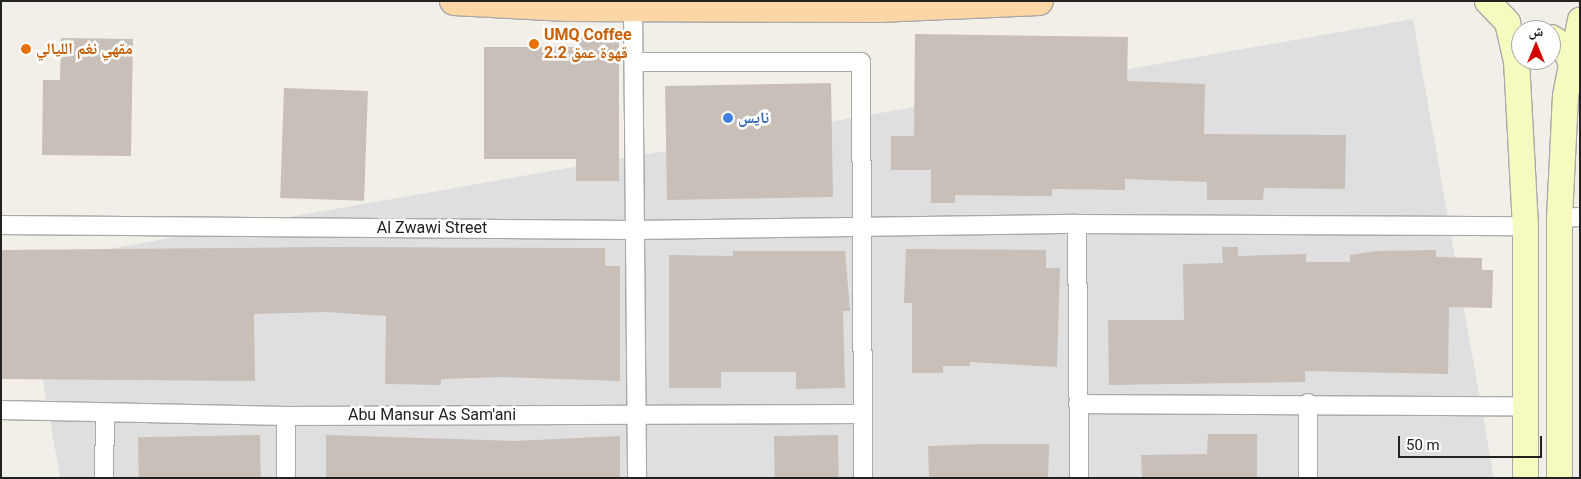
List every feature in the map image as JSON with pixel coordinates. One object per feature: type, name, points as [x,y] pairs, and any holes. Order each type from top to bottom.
[{"type":"main road","points":[[454,1],[633,8],[879,8],[1039,1]]},
{"type":"street","points":[[1487,1],[1507,22],[1511,32]]},
{"type":"street","points":[[633,8],[633,414],[637,478]]},
{"type":"street","points":[[1559,478],[1569,218],[1569,59],[1580,19]]},
{"type":"street","points":[[1561,44],[1569,59]]},
{"type":"street","points":[[634,62],[860,62],[863,478]]},
{"type":"street","points":[[1520,70],[1525,226],[1525,478]]},
{"type":"street","name":"Al Zwawi Street","points":[[1,224],[634,230],[862,225],[1077,224],[1525,226]]},
{"type":"street","points":[[1077,224],[1079,478]]},
{"type":"street","points":[[1078,404],[1525,406]]},
{"type":"street","points":[[1308,404],[1308,478]]},
{"type":"street","name":"Abu Mansur As Sam'ani","points":[[1,410],[286,416],[862,414]]},
{"type":"street","points":[[104,413],[104,478]]},
{"type":"street","points":[[286,416],[286,478]]},
{"type":"shaded area","points":[[1413,19],[1494,478],[60,478],[22,264]]},
{"type":"building","points":[[915,34],[1128,37],[1127,81],[1205,84],[1204,134],[1346,135],[1345,189],[1264,188],[1263,200],[1207,200],[1207,182],[1125,179],[1125,190],[1052,189],[1052,196],[955,195],[955,203],[931,203],[931,170],[891,170],[891,136],[914,136]]},
{"type":"building","points":[[61,38],[133,39],[131,156],[42,155],[43,80],[60,80]]},
{"type":"building","points":[[576,38],[619,38],[619,181],[576,181],[576,159],[484,159],[484,47],[576,47]]},
{"type":"building","points":[[831,83],[833,197],[667,200],[665,86]]},
{"type":"building","points":[[284,88],[368,91],[364,201],[280,198]]},
{"type":"building","points":[[324,247],[605,248],[605,266],[620,266],[620,381],[503,377],[441,379],[441,385],[385,384],[386,316],[326,312],[254,314],[255,381],[1,379],[1,250]]},
{"type":"building","points":[[1222,247],[1238,247],[1238,256],[1306,254],[1306,262],[1350,262],[1350,255],[1377,251],[1436,250],[1436,257],[1482,258],[1482,270],[1493,270],[1492,308],[1449,307],[1448,374],[1305,371],[1305,382],[1109,385],[1108,320],[1184,320],[1183,264],[1223,263]]},
{"type":"building","points":[[906,249],[1046,250],[1046,268],[1060,268],[1057,367],[970,362],[970,366],[943,366],[943,373],[912,373],[912,303],[904,303]]},
{"type":"building","points":[[733,251],[845,251],[850,311],[843,311],[845,388],[796,389],[796,372],[721,372],[721,388],[669,388],[669,255],[733,256]]},
{"type":"building","points":[[1208,434],[1257,434],[1257,478],[1142,478],[1141,455],[1207,454]]},
{"type":"building","points":[[260,435],[261,478],[139,478],[138,437]]},
{"type":"building","points":[[326,435],[514,441],[620,436],[620,478],[326,478]]},
{"type":"building","points":[[838,435],[839,478],[775,478],[774,436]]},
{"type":"building","points":[[1049,444],[1048,478],[929,478],[928,446]]},
{"type":"place","name":"UMQ Coffee 2.2 قهوة عمق","points":[[534,44]]},
{"type":"place","name":"مقهي نغم الليالي","points":[[26,49]]},
{"type":"place","name":"نايس","points":[[728,118]]}]
